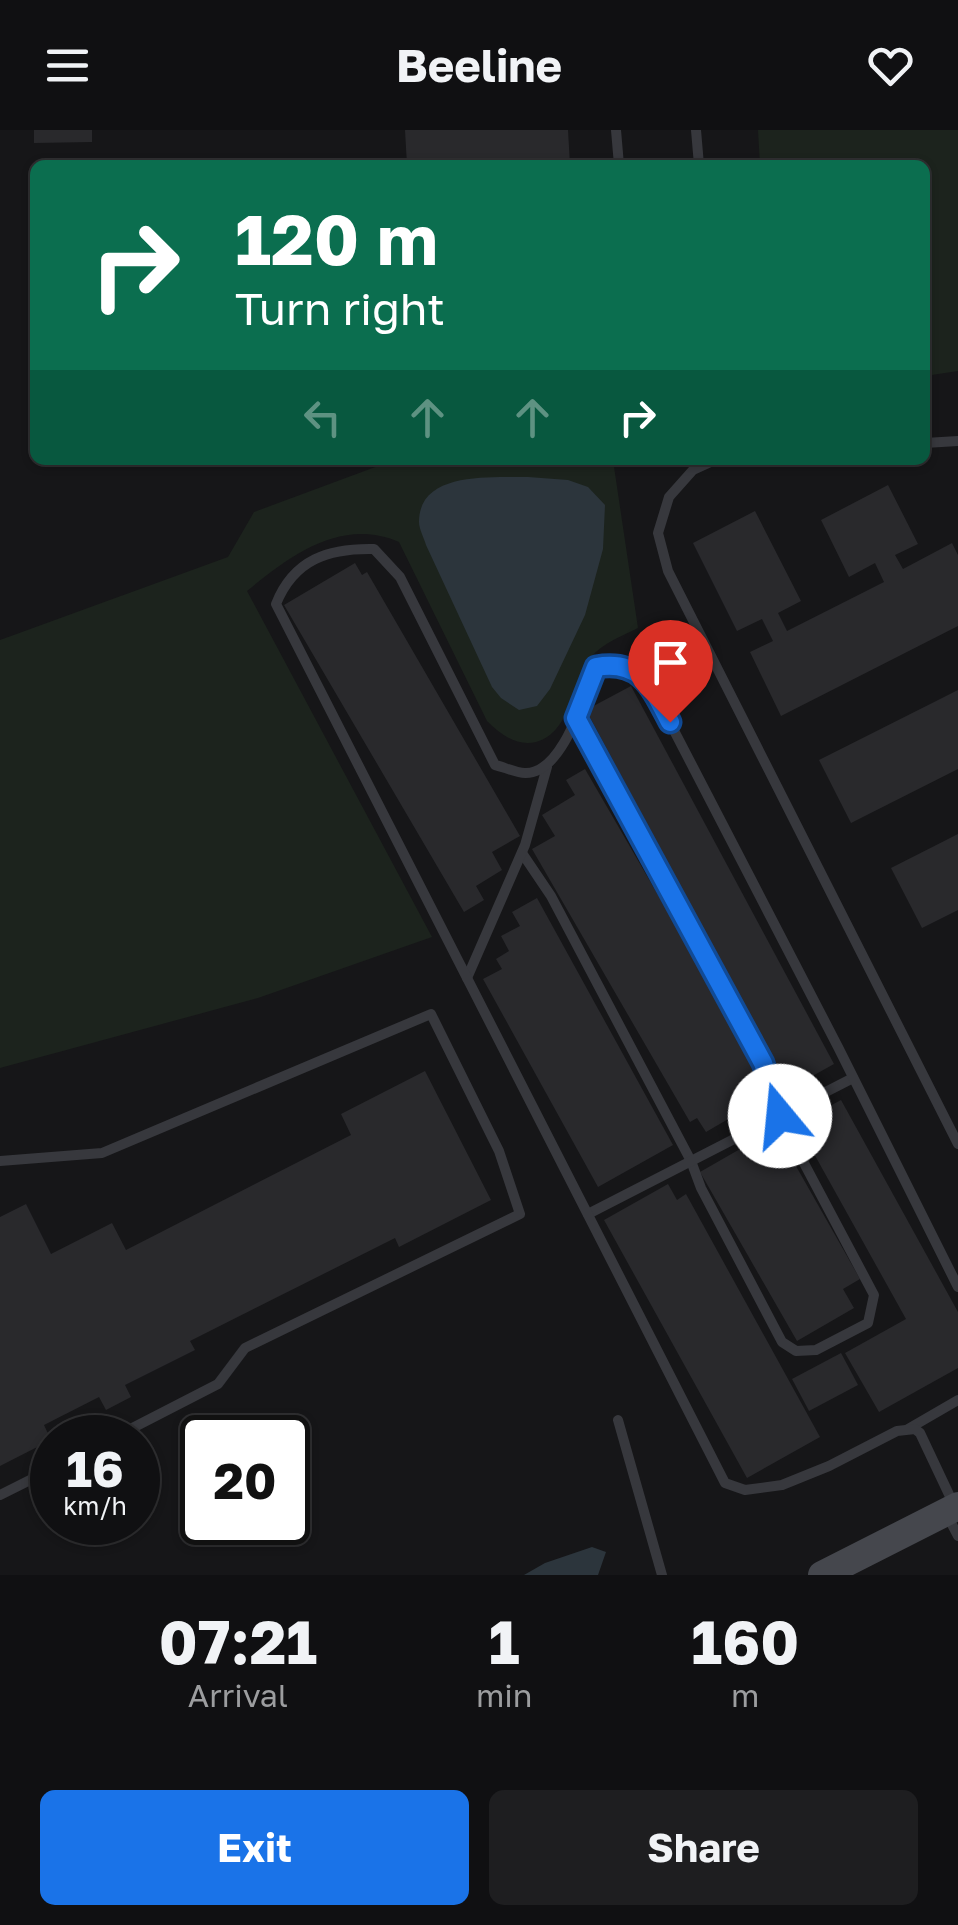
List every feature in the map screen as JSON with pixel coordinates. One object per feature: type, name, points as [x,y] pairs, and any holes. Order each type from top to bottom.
[{"type":"main road","points":[[822,1575],[954,1515]]},
{"type":"lane","points":[[616,130],[618,160]]},
{"type":"lane","points":[[696,130],[699,160]]},
{"type":"lane","points":[[930,443],[958,441]]},
{"type":"lane","points":[[704,465],[693,470],[669,497],[658,534],[668,571],[958,1144]]},
{"type":"lane","points":[[547,767],[526,774],[495,765],[400,577],[374,549],[348,548],[308,561],[284,584],[276,604],[725,1482],[746,1490],[782,1485],[908,1429],[958,1400]]},
{"type":"lane","points":[[467,978],[522,853],[547,767],[570,733],[596,667],[613,664],[634,670],[653,690],[958,1287]]},
{"type":"lane","points":[[522,853],[550,896],[782,1342],[796,1351],[816,1350],[868,1324],[874,1294],[780,1116],[763,1063],[576,718]]},
{"type":"lane","points":[[0,1162],[102,1152],[431,1014],[499,1151],[520,1214],[246,1348],[218,1384],[158,1415]]},
{"type":"lane","points":[[588,1214],[853,1078]]},
{"type":"lane","points":[[618,1420],[662,1575]]},
{"type":"lane","points":[[908,1429],[920,1433],[954,1515]]},
{"type":"lane","points":[[0,1495],[30,1479]]},
{"type":"shaded area","points":[[758,130],[958,130],[958,371],[930,375],[930,160],[760,160]]},
{"type":"shaded area","points":[[614,465],[638,628],[591,657],[564,717],[548,737],[522,743],[503,735],[487,721],[399,542],[378,535],[337,537],[281,565],[247,591],[432,937],[258,998],[0,1068],[0,640],[228,557],[254,512],[378,466]]},
{"type":"shaded area","points":[[479,478],[568,480],[588,487],[605,505],[603,549],[585,615],[550,689],[537,706],[519,710],[492,687],[419,522],[422,505],[431,493],[445,485]]},
{"type":"shaded area","points":[[592,1547],[606,1552],[598,1575],[524,1575],[545,1563]]},
{"type":"building","points":[[34,130],[92,130],[92,142],[34,143]]},
{"type":"building","points":[[405,130],[568,130],[570,160],[407,160]]},
{"type":"building","points":[[888,485],[918,544],[895,555],[903,569],[952,543],[958,555],[958,626],[781,716],[750,652],[773,641],[762,619],[737,631],[693,543],[755,511],[801,601],[778,613],[787,631],[884,582],[875,563],[849,577],[821,520]]},
{"type":"building","points":[[355,563],[362,575],[367,572],[520,836],[492,852],[502,870],[476,886],[484,900],[464,912],[284,605]]},
{"type":"building","points":[[631,686],[834,1064],[789,1089],[586,710]]},
{"type":"building","points":[[958,690],[958,769],[851,823],[819,760]]},
{"type":"building","points":[[585,769],[764,1078],[746,1089],[754,1104],[706,1132],[697,1118],[690,1122],[532,849],[555,836],[542,815],[575,795],[566,780]]},
{"type":"building","points":[[958,834],[958,910],[922,928],[891,868]]},
{"type":"building","points":[[537,898],[673,1145],[598,1187],[483,979],[502,969],[496,959],[509,951],[501,936],[520,926],[512,912]]},
{"type":"building","points":[[425,1071],[491,1200],[399,1247],[395,1238],[190,1341],[195,1350],[125,1385],[131,1397],[106,1410],[99,1397],[64,1415],[30,1415],[30,1451],[0,1466],[0,1217],[26,1204],[51,1254],[112,1223],[126,1250],[351,1135],[341,1114]]},
{"type":"building","points":[[841,1100],[958,1312],[958,1368],[879,1412],[845,1353],[906,1319],[803,1134],[821,1124],[815,1114]]},
{"type":"building","points":[[775,1129],[860,1279],[843,1289],[854,1308],[797,1341],[700,1172]]},
{"type":"building","points":[[668,1184],[677,1200],[686,1194],[820,1437],[747,1478],[604,1220]]},
{"type":"building","points":[[841,1353],[858,1385],[809,1411],[792,1379]]},
{"type":"route","points":[[670,722],[653,690],[634,670],[613,664],[596,667],[576,718],[763,1063],[780,1116]]}]
